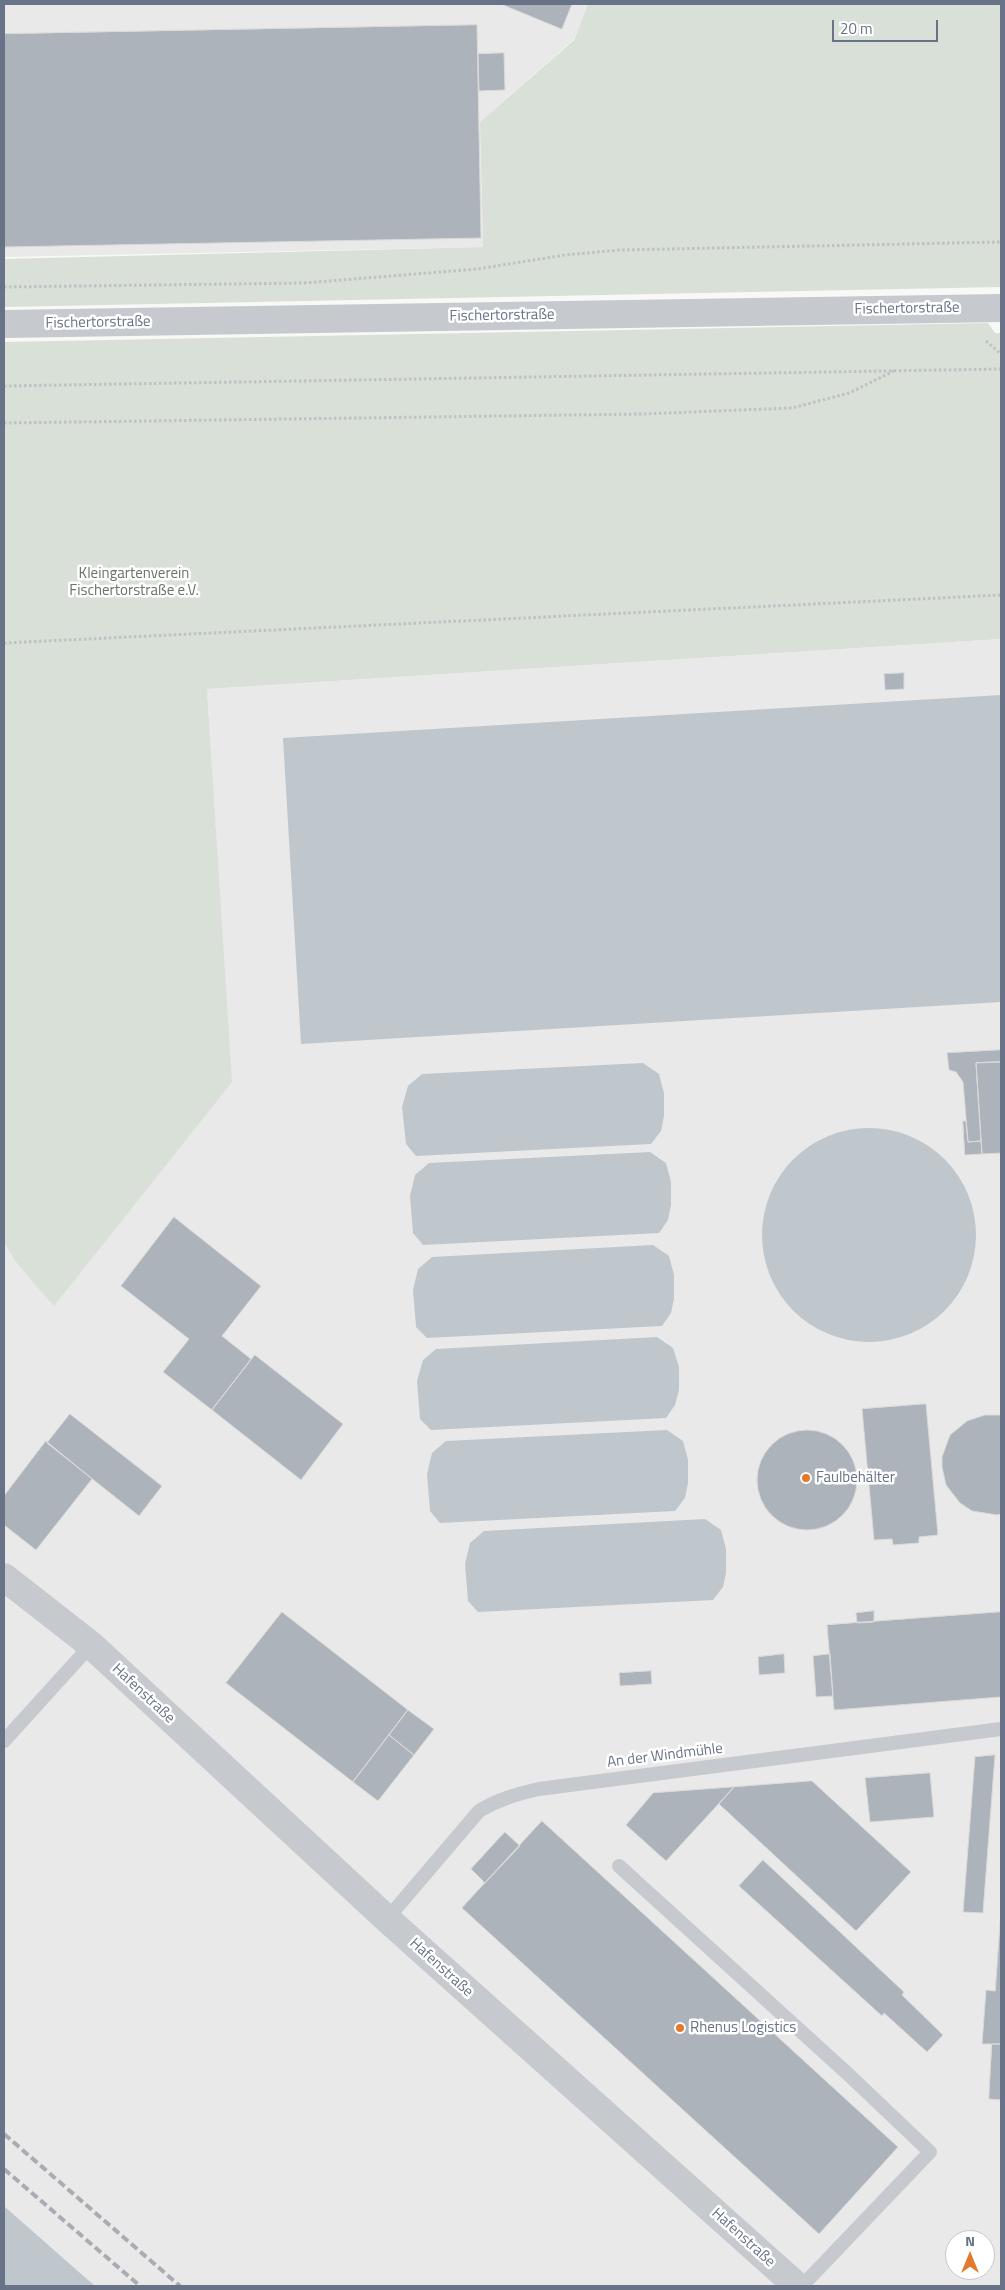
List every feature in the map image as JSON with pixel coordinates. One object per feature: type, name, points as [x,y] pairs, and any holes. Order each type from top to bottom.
[{"type":"street","name":"Fischertorstraße","points":[[4,324],[1001,308]]},
{"type":"street","name":"Hafenstraße","points":[[4,1577],[91,1645],[387,1919],[797,2286]]},
{"type":"lane","points":[[4,1741],[91,1645]]},
{"type":"lane","name":"An der Windmühle","points":[[387,1919],[479,1811],[494,1801],[512,1795],[1001,1728]]},
{"type":"lane","points":[[619,1866],[849,2075],[930,2152],[802,2286]]},
{"type":"path","points":[[4,287],[304,283],[477,269],[566,254],[619,250],[1001,242]]},
{"type":"path","points":[[4,386],[1001,369]]},
{"type":"path","points":[[4,424],[631,414],[792,408],[849,394],[894,370]]},
{"type":"path","points":[[4,643],[1001,595]]},
{"type":"shaded area","points":[[4,4],[588,4],[574,39],[480,122],[483,247],[4,257]]},
{"type":"shaded area","points":[[1001,639],[1001,2286],[95,2286],[4,2206],[4,852],[216,836],[207,689]]},
{"type":"shaded area","points":[[1001,695],[1001,1002],[301,1044],[283,738]]},
{"type":"shaded area","points":[[643,1063],[659,1074],[664,1093],[664,1116],[661,1131],[651,1144],[416,1156],[406,1144],[402,1107],[408,1086],[422,1074]]},
{"type":"shaded area","points":[[858,1128],[880,1128],[900,1132],[920,1140],[945,1159],[964,1184],[972,1204],[976,1235],[972,1266],[964,1286],[945,1311],[920,1330],[900,1338],[880,1342],[858,1342],[838,1338],[818,1330],[801,1318],[786,1303],[774,1286],[766,1266],[762,1246],[762,1224],[766,1204],[774,1184],[786,1167],[801,1152],[818,1140],[838,1132]]},
{"type":"shaded area","points":[[650,1152],[666,1163],[671,1182],[671,1205],[668,1220],[659,1233],[423,1245],[413,1233],[410,1196],[415,1175],[429,1163]]},
{"type":"shaded area","points":[[653,1245],[669,1256],[674,1275],[674,1299],[671,1313],[662,1326],[427,1338],[416,1327],[413,1290],[418,1269],[432,1257]]},
{"type":"shaded area","points":[[657,1337],[673,1348],[679,1367],[679,1390],[675,1405],[666,1418],[431,1430],[420,1419],[417,1381],[423,1360],[436,1349]]},
{"type":"shaded area","points":[[667,1430],[683,1441],[688,1460],[688,1483],[685,1498],[675,1511],[440,1523],[430,1511],[427,1474],[432,1453],[446,1441]]},
{"type":"shaded area","points":[[705,1519],[721,1530],[726,1549],[726,1573],[723,1587],[713,1600],[478,1612],[468,1601],[465,1564],[470,1543],[484,1531]]},
{"type":"shaded area","points":[[4,2206],[95,2286],[4,2286]]},
{"type":"green space","points":[[588,4],[1001,4],[1001,287],[4,307],[4,259],[483,247],[480,122],[574,40]]},
{"type":"green space","name":"Kleingartenverein Fischertorstraße e.V.","points":[[988,323],[995,333],[1001,333],[1001,639],[207,689],[232,1082],[54,1306],[16,1262],[4,1242],[4,342]]},
{"type":"building","points":[[501,4],[572,4],[562,29]]},
{"type":"building","points":[[477,25],[481,238],[4,247],[4,34]]},
{"type":"building","points":[[504,53],[505,90],[479,91],[478,54]]},
{"type":"building","points":[[904,673],[904,689],[885,690],[884,674]]},
{"type":"building","points":[[1001,1050],[1001,1062],[976,1063],[981,1141],[968,1142],[963,1082],[956,1072],[949,1070],[947,1053]]},
{"type":"building","points":[[1001,1062],[1001,1153],[982,1154],[976,1063]]},
{"type":"building","points":[[963,1121],[966,1121],[968,1142],[981,1141],[982,1154],[965,1155]]},
{"type":"building","points":[[174,1217],[261,1286],[222,1336],[251,1359],[212,1410],[163,1372],[189,1339],[121,1286]]},
{"type":"building","points":[[255,1355],[343,1424],[301,1480],[212,1410]]},
{"type":"building","points":[[926,1404],[938,1535],[919,1537],[919,1543],[893,1545],[892,1539],[874,1540],[862,1409]]},
{"type":"building","points":[[70,1414],[162,1486],[139,1516],[47,1443]]},
{"type":"building","points":[[985,1415],[1001,1415],[1001,1514],[997,1515],[972,1511],[960,1503],[946,1485],[942,1467],[942,1457],[950,1435],[967,1421]]},
{"type":"building","name":"Faulbehälter","points":[[807,1430],[817,1431],[835,1438],[849,1452],[856,1470],[856,1490],[849,1508],[835,1522],[817,1529],[807,1530],[797,1529],[779,1522],[765,1508],[758,1490],[757,1480],[758,1470],[765,1452],[779,1438],[797,1431]]},
{"type":"building","points":[[46,1441],[92,1479],[36,1550],[4,1525],[4,1496]]},
{"type":"building","points":[[874,1611],[874,1622],[857,1623],[856,1613]]},
{"type":"building","points":[[282,1612],[408,1710],[353,1782],[226,1683]]},
{"type":"building","points":[[1001,1612],[1001,1697],[834,1710],[827,1625]]},
{"type":"building","points":[[784,1654],[785,1673],[759,1675],[758,1657]]},
{"type":"building","points":[[830,1654],[833,1696],[816,1697],[813,1656]]},
{"type":"building","points":[[651,1671],[652,1684],[620,1686],[619,1673]]},
{"type":"building","points":[[408,1710],[434,1729],[414,1755],[389,1735]]},
{"type":"building","points":[[389,1735],[414,1755],[378,1801],[353,1782]]},
{"type":"building","points":[[995,1755],[983,1913],[963,1912],[975,1757]]},
{"type":"building","points":[[930,1773],[934,1817],[870,1822],[865,1778]]},
{"type":"building","points":[[812,1781],[911,1872],[856,1931],[719,1804],[734,1787]]},
{"type":"building","points":[[734,1787],[666,1861],[626,1825],[653,1793]]},
{"type":"building","name":"Rhenus Logistics","points":[[542,1821],[898,2147],[819,2234],[462,1908]]},
{"type":"building","points":[[505,1832],[520,1846],[485,1883],[471,1869]]},
{"type":"building","points":[[763,1860],[904,1992],[902,1995],[943,2035],[927,2052],[884,2013],[882,2016],[739,1886]]},
{"type":"building","points":[[1001,1909],[1001,2044],[982,2044],[986,1990],[995,1991]]},
{"type":"building","points":[[992,2044],[1001,2044],[1001,2100],[989,2099]]},
{"type":"railway","points":[[4,2134],[180,2286]]},
{"type":"railway","points":[[4,2169],[140,2286]]},
{"type":"place","name":"Faulbehälter","points":[[806,1478]]},
{"type":"place","name":"Rhenus Logistics","points":[[680,2028]]}]
